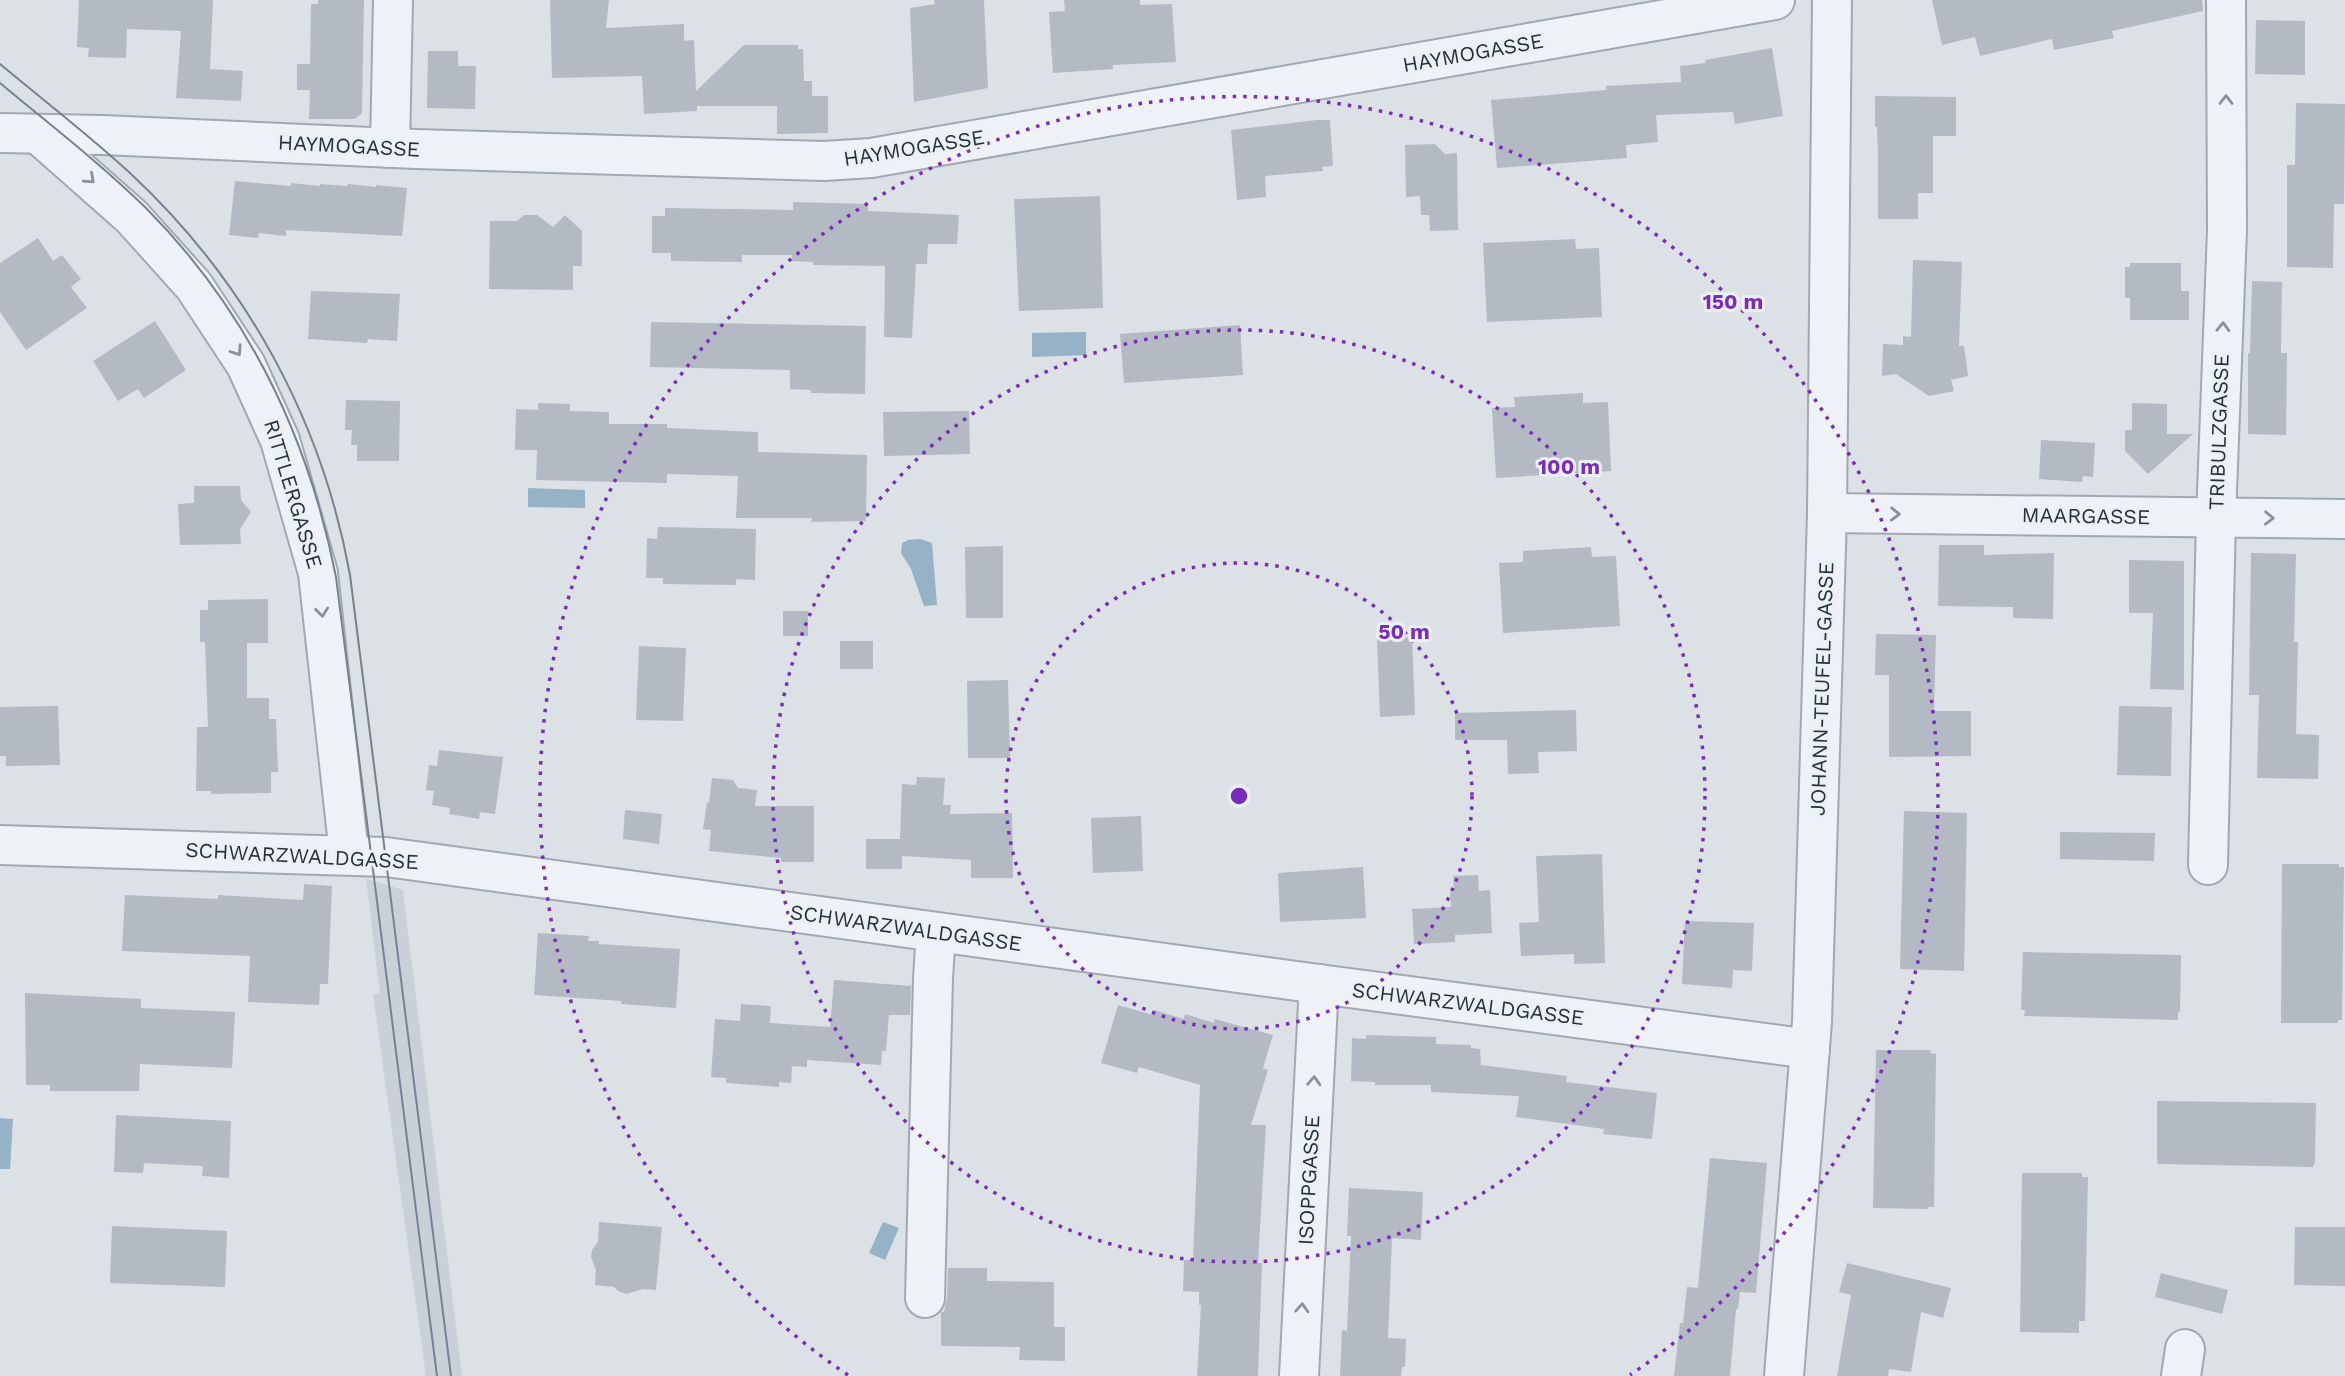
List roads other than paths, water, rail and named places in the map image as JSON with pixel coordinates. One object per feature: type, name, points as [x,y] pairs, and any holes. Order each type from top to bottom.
[{"type":"street","points":[[390,148],[393,0]]},
{"type":"street","name":"HAYMOGASSE","points":[[0,133],[824,161],[871,158],[1775,0]]},
{"type":"street","name":"JOHANN-TEUFEL-GASSE","points":[[1784,1376],[1810,1049],[1827,513],[1832,0]]},
{"type":"street","name":"TRIBULZGASSE","points":[[2208,865],[2216,518],[2227,230],[2226,0]]},
{"type":"street","name":"RITTLERGASSE","points":[[38,134],[132,217],[194,286],[246,365],[281,440],[318,573],[349,854]]},
{"type":"street","name":"MAARGASSE","points":[[1827,513],[2345,519]]},
{"type":"street","name":"SCHWARZWALDGASSE","points":[[0,845],[349,854],[401,859],[1810,1049]]},
{"type":"street","points":[[925,1298],[936,932]]},
{"type":"street","name":"ISOPPGASSE","points":[[1299,1376],[1319,984]]},
{"type":"water","points":[[1086,332],[1086,355],[1032,357],[1032,333]]},
{"type":"water","points":[[528,488],[585,490],[585,508],[528,507]]},
{"type":"water","points":[[920,539],[932,543],[937,605],[924,606],[911,569],[901,553],[902,543]]},
{"type":"water","points":[[0,1118],[13,1119],[10,1169],[0,1169]]},
{"type":"water","points":[[883,1222],[899,1228],[885,1260],[869,1253]]},
{"type":"tram line","points":[[0,64],[130,173],[172,215],[209,260],[243,307],[273,356],[299,408],[320,462],[350,575],[451,1376]]},
{"type":"tram line","points":[[0,83],[111,175],[146,208],[215,289],[269,378],[309,474],[336,577],[437,1376]]}]
